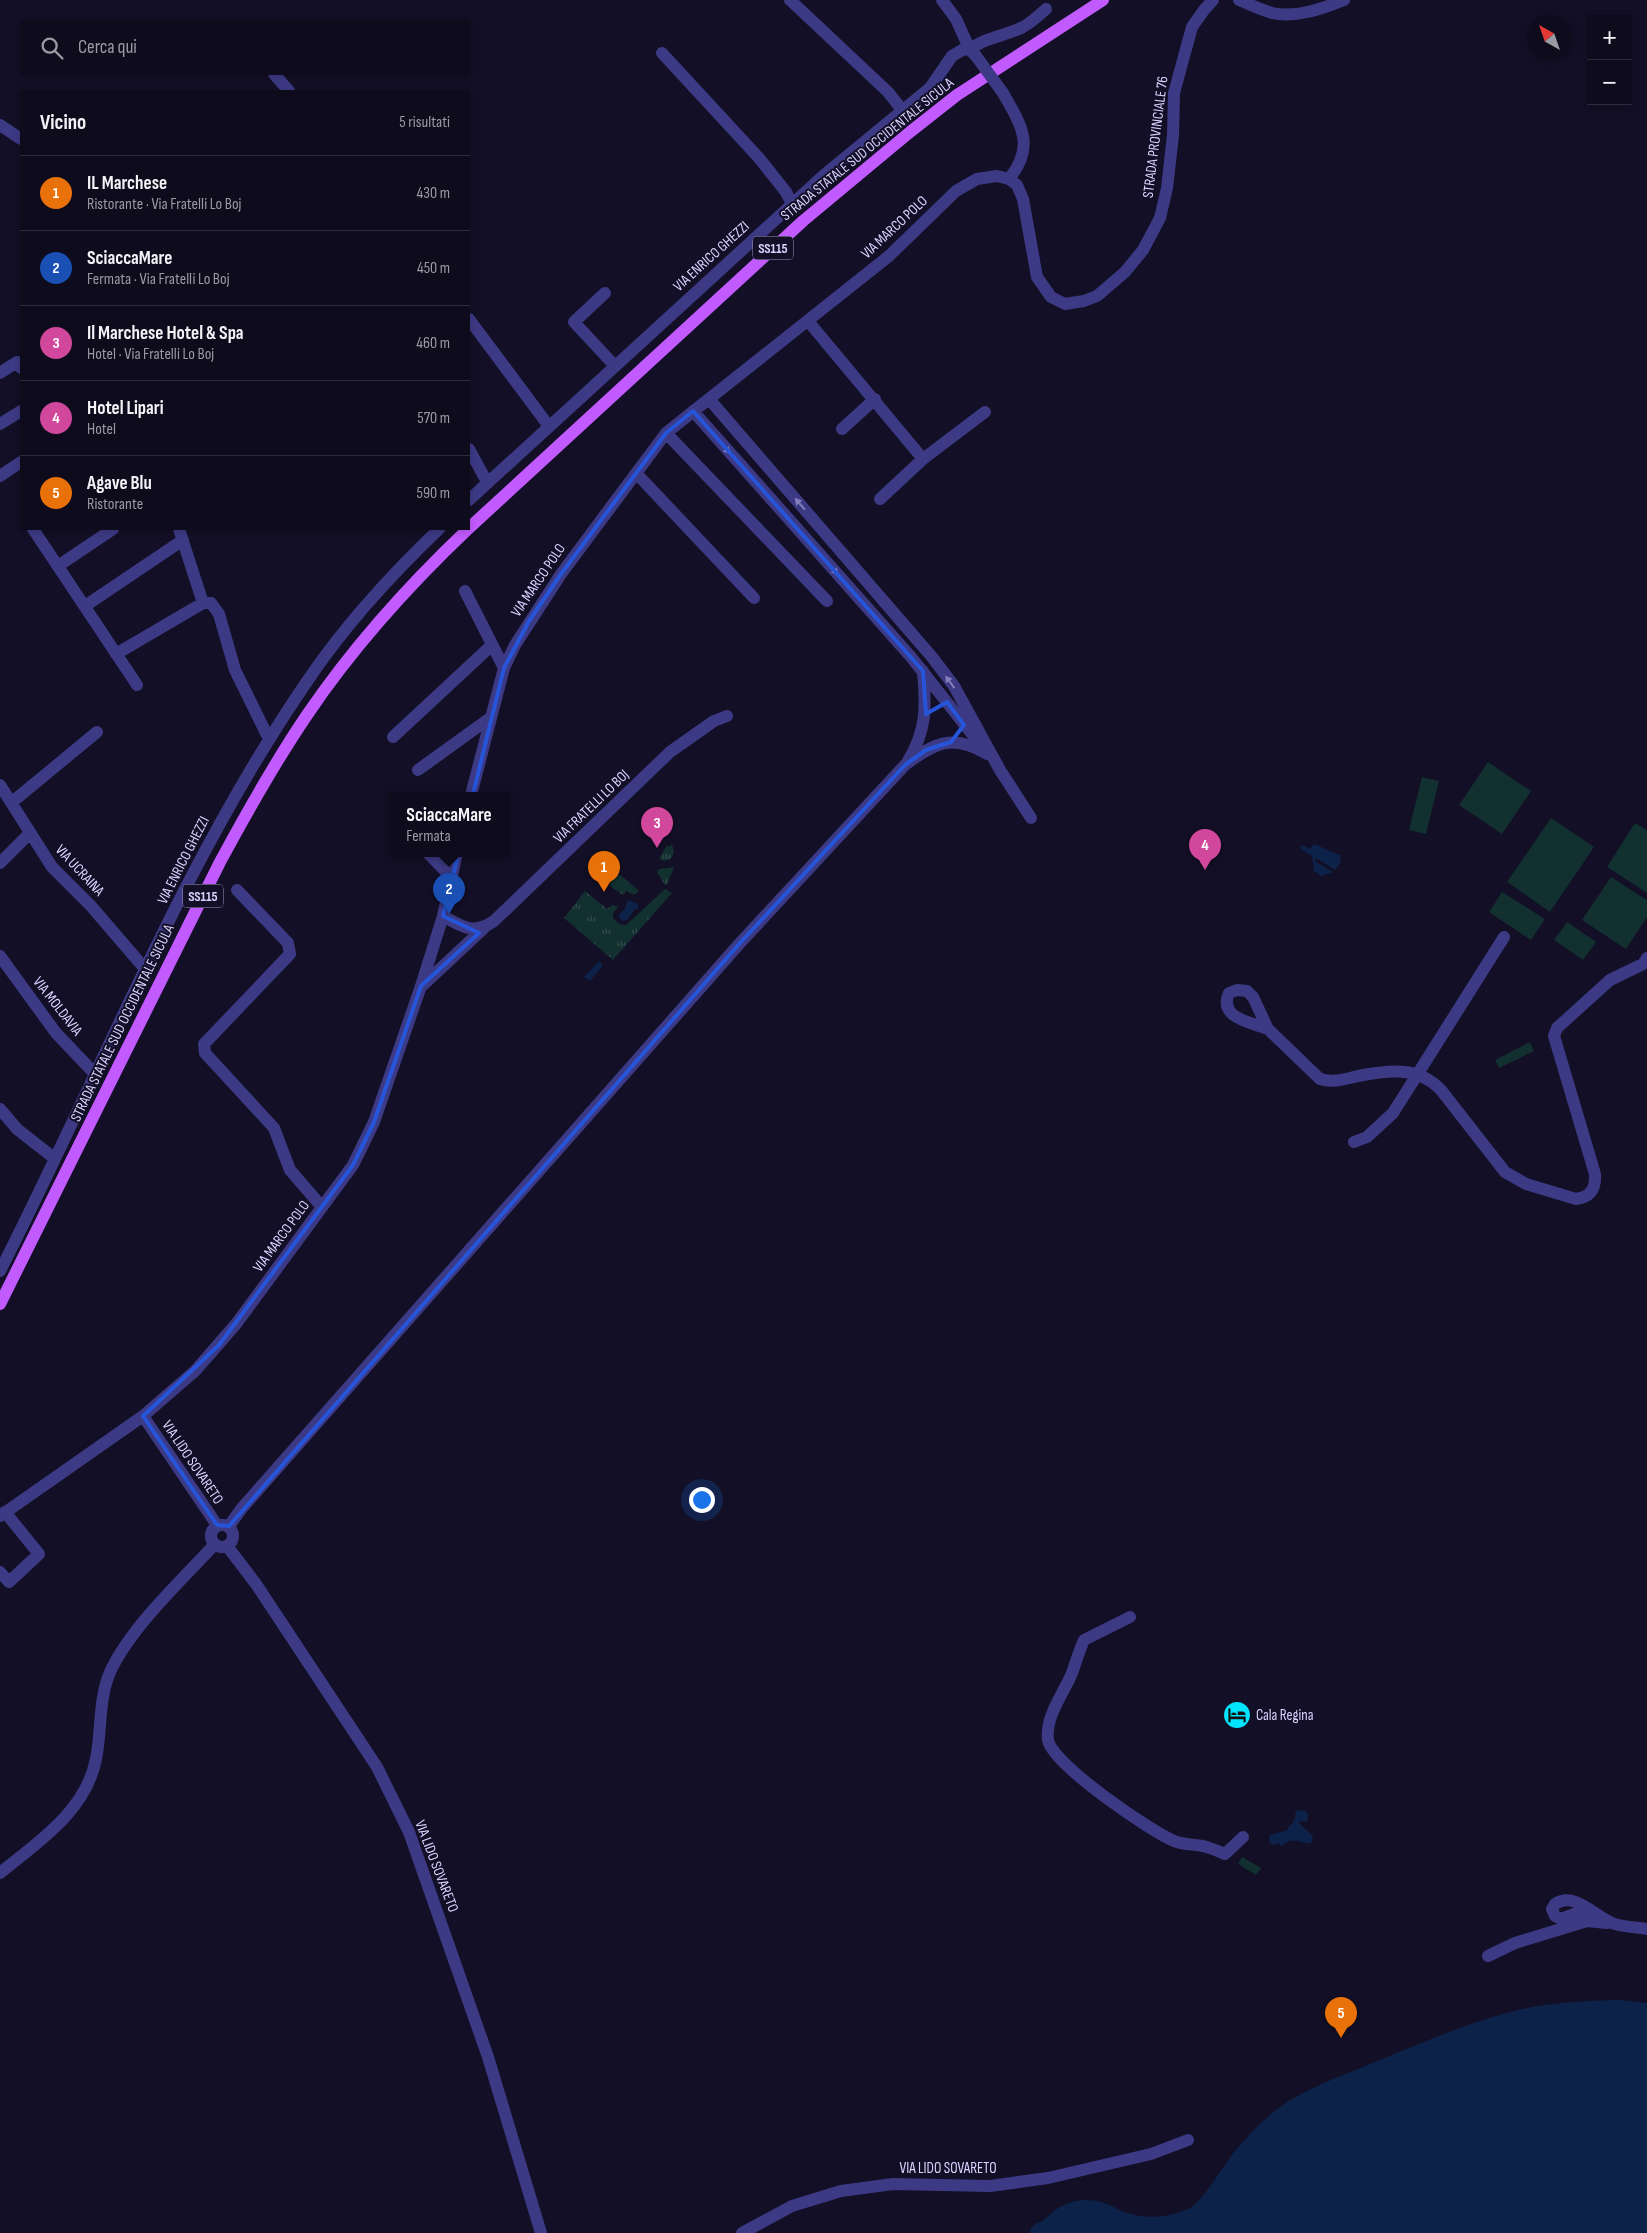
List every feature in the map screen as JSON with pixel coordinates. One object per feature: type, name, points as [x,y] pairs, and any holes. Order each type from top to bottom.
[{"type":"main road","name":"STRADA STATALE SUD OCCIDENTALE SICULA","points":[[470,526],[803,221],[887,151],[957,95],[1103,0]]},
{"type":"main road","name":"STRADA STATALE SUD OCCIDENTALE SICULA","points":[[0,1304],[249,808],[307,715],[343,666],[398,600],[466,530]]},
{"type":"street","points":[[790,0],[888,92],[903,111]]},
{"type":"street","points":[[942,0],[956,19],[973,53],[1003,94],[1017,119],[1024,137],[1022,160],[1010,178]]},
{"type":"street","name":"STRADA PROVINCIALE 76","points":[[1010,178],[1017,185],[1023,199],[1037,277],[1042,288],[1051,297],[1065,304],[1084,301],[1097,296],[1125,272],[1143,250],[1160,218],[1168,179],[1173,136],[1174,93],[1192,28],[1213,0]]},
{"type":"street","points":[[1239,0],[1272,13],[1296,14],[1323,9],[1344,0]]},
{"type":"street","name":"VIA ENRICO GHEZZI","points":[[470,499],[614,364],[792,204],[930,88],[952,56],[964,49],[973,53],[978,42],[997,38],[1023,27],[1046,10]]},
{"type":"street","points":[[662,52],[760,158],[786,192],[792,204]]},
{"type":"street","points":[[275,75],[288,90]]},
{"type":"street","points":[[0,125],[20,138]]},
{"type":"street","name":"VIA MARCO POLO","points":[[472,792],[504,668],[529,621],[666,433],[889,256],[966,184],[977,179],[997,176],[1010,178]]},
{"type":"street","points":[[605,293],[574,322],[614,364]]},
{"type":"street","points":[[470,320],[548,425]]},
{"type":"street","points":[[808,321],[875,399],[893,424],[923,459]]},
{"type":"street","points":[[0,373],[17,362],[20,366]]},
{"type":"street","points":[[709,399],[922,645],[954,686],[1000,770],[1031,818]]},
{"type":"street","points":[[842,429],[875,399]]},
{"type":"street","points":[[693,411],[923,671],[1000,770]]},
{"type":"street","points":[[0,424],[20,412]]},
{"type":"street","points":[[880,499],[923,459],[985,412]]},
{"type":"street","points":[[666,433],[827,601]]},
{"type":"street","points":[[470,451],[487,482]]},
{"type":"street","points":[[0,476],[20,463]]},
{"type":"street","points":[[636,474],[754,598]]},
{"type":"street","points":[[34,530],[137,685]]},
{"type":"street","points":[[58,566],[112,530]]},
{"type":"street","name":"VIA ENRICO GHEZZI","points":[[1,1266],[94,1074],[216,830],[269,738],[309,678],[346,629],[436,530]]},
{"type":"street","points":[[85,606],[181,535],[203,603]]},
{"type":"street","points":[[465,591],[504,668]]},
{"type":"street","points":[[116,654],[203,603],[211,603],[219,614],[235,670],[269,738]]},
{"type":"street","points":[[393,737],[492,645]]},
{"type":"street","points":[[905,765],[919,740],[925,716],[923,671]]},
{"type":"street","points":[[925,716],[942,703],[948,702],[965,706]]},
{"type":"street","points":[[951,742],[964,725],[965,706]]},
{"type":"street","name":"VIA FRATELLI LO BOJ","points":[[421,986],[484,928],[508,910],[670,752],[714,721],[727,716]]},
{"type":"street","points":[[418,770],[490,718]]},
{"type":"street","points":[[11,803],[97,732]]},
{"type":"street","points":[[221,1545],[211,1534],[223,1526],[242,1508],[740,943],[905,765],[926,750],[951,742],[971,746],[987,754]]},
{"type":"street","name":"VIA UCRAINA","points":[[0,785],[52,868],[91,906],[146,970]]},
{"type":"street","points":[[0,862],[29,834]]},
{"type":"street","points":[[432,857],[452,878]]},
{"type":"street","name":"VIA MARCO POLO","points":[[2,1514],[143,1416],[195,1371],[219,1345],[352,1165],[364,1145],[421,986],[443,916],[456,857]]},
{"type":"street","points":[[237,890],[288,943],[290,954],[204,1044],[205,1053],[274,1128],[290,1170],[322,1208]]},
{"type":"street","points":[[443,916],[469,928],[484,928]]},
{"type":"street","points":[[1354,1142],[1366,1137],[1382,1126],[1393,1114],[1504,938]]},
{"type":"street","name":"VIA MOLDAVIA","points":[[0,956],[56,1033],[94,1074]]},
{"type":"street","points":[[1268,1029],[1320,1079],[1328,1082],[1378,1073],[1402,1071],[1419,1074],[1432,1080],[1505,1172],[1526,1184],[1576,1199],[1584,1198],[1594,1188],[1595,1174],[1554,1036],[1557,1028],[1610,980],[1643,964],[1647,958]]},
{"type":"street","points":[[0,1109],[17,1129],[54,1158]]},
{"type":"street","name":"VIA LIDO SOVARETO","points":[[143,1416],[223,1526]]},
{"type":"street","points":[[0,1572],[9,1582],[39,1554],[2,1514]]},
{"type":"street","points":[[0,1873],[58,1827],[77,1801],[85,1788],[96,1761],[103,1692],[111,1670],[127,1643],[221,1545],[234,1536],[223,1526]]},
{"type":"street","name":"VIA LIDO SOVARETO","points":[[221,1545],[256,1584],[377,1767],[409,1832],[488,2057],[541,2233]]},
{"type":"street","points":[[1130,1617],[1084,1640],[1069,1681],[1054,1710],[1048,1739],[1051,1747],[1061,1760],[1079,1776],[1128,1813],[1173,1841],[1204,1846],[1225,1854],[1243,1837]]},
{"type":"street","points":[[1588,1909],[1612,1923]]},
{"type":"street","points":[[1488,1956],[1515,1943],[1587,1921],[1647,1929]]},
{"type":"street","name":"VIA LIDO SOVARETO","points":[[742,2233],[792,2206],[841,2191],[893,2184],[990,2186],[1048,2178],[1151,2154],[1188,2140]]},
{"type":"highlighted area","points":[[693,411],[923,671],[926,714],[947,702],[964,725],[951,742],[926,750],[905,765],[740,943],[229,1526],[217,1525],[143,1416],[219,1345],[353,1165],[374,1122],[421,986],[479,933],[443,916],[504,668],[529,621],[561,574],[666,433]]},
{"type":"green space","points":[[1488,762],[1531,791],[1502,834],[1459,805]]},
{"type":"green space","points":[[1422,777],[1439,781],[1426,834],[1409,830]]},
{"type":"green space","points":[[1551,818],[1594,847],[1550,912],[1507,882]]},
{"type":"green space","points":[[1635,823],[1647,830],[1647,893],[1607,867]]},
{"type":"green space","points":[[672,844],[674,852],[671,859],[664,861],[659,859],[667,845],[669,847]]},
{"type":"green space","points":[[601,866],[623,877],[639,891],[634,895],[626,891],[623,895],[610,886],[611,884],[596,877]]},
{"type":"green space","points":[[674,867],[667,885],[665,885],[657,872],[659,869]]},
{"type":"green space","points":[[1611,877],[1647,900],[1647,917],[1626,949],[1582,920]]},
{"type":"green space","points":[[665,889],[672,893],[613,960],[564,918],[585,891],[607,909],[613,905],[618,907],[613,913],[613,918],[619,924],[626,925]]},
{"type":"green space","points":[[1502,892],[1545,919],[1531,940],[1489,912]]},
{"type":"green space","points":[[1567,922],[1596,942],[1583,960],[1554,940]]},
{"type":"green space","points":[[1530,1042],[1534,1051],[1499,1068],[1495,1060]]},
{"type":"green space","points":[[1242,1857],[1261,1868],[1256,1875],[1238,1864]]},
{"type":"water","points":[[1314,844],[1340,855],[1341,862],[1335,870],[1315,859],[1316,862],[1333,872],[1321,876],[1313,870],[1312,856],[1300,848],[1302,845],[1310,849]]},
{"type":"water","points":[[628,900],[638,904],[638,909],[635,909],[627,920],[622,921],[618,915],[625,909]]},
{"type":"water","points":[[599,961],[603,965],[590,981],[584,977]]},
{"type":"water","points":[[1296,1811],[1305,1811],[1308,1815],[1307,1822],[1300,1821],[1299,1823],[1313,1836],[1312,1842],[1307,1844],[1291,1841],[1281,1846],[1279,1843],[1271,1844],[1269,1841],[1270,1835],[1288,1830],[1288,1827],[1294,1821]]},
{"type":"water","points":[[1620,2000],[1647,2003],[1647,2233],[1030,2233],[1034,2225],[1058,2208],[1081,2200],[1098,2201],[1138,2216],[1161,2216],[1183,2211],[1190,2208],[1201,2198],[1234,2152],[1261,2123],[1281,2106],[1316,2087],[1440,2035],[1498,2015],[1530,2007],[1581,2001]]},
{"type":"place","name":"Il Marchese Hotel & Spa","points":[[657,848]]},
{"type":"place","name":"Hotel Lipari","points":[[1205,870]]},
{"type":"place","name":"IL Marchese","points":[[604,892]]},
{"type":"place","name":"SciaccaMare","points":[[449,914]]},
{"type":"place","name":"Cala Regina","points":[[1237,1715]]},
{"type":"place","name":"Agave Blu","points":[[1341,2038]]}]
